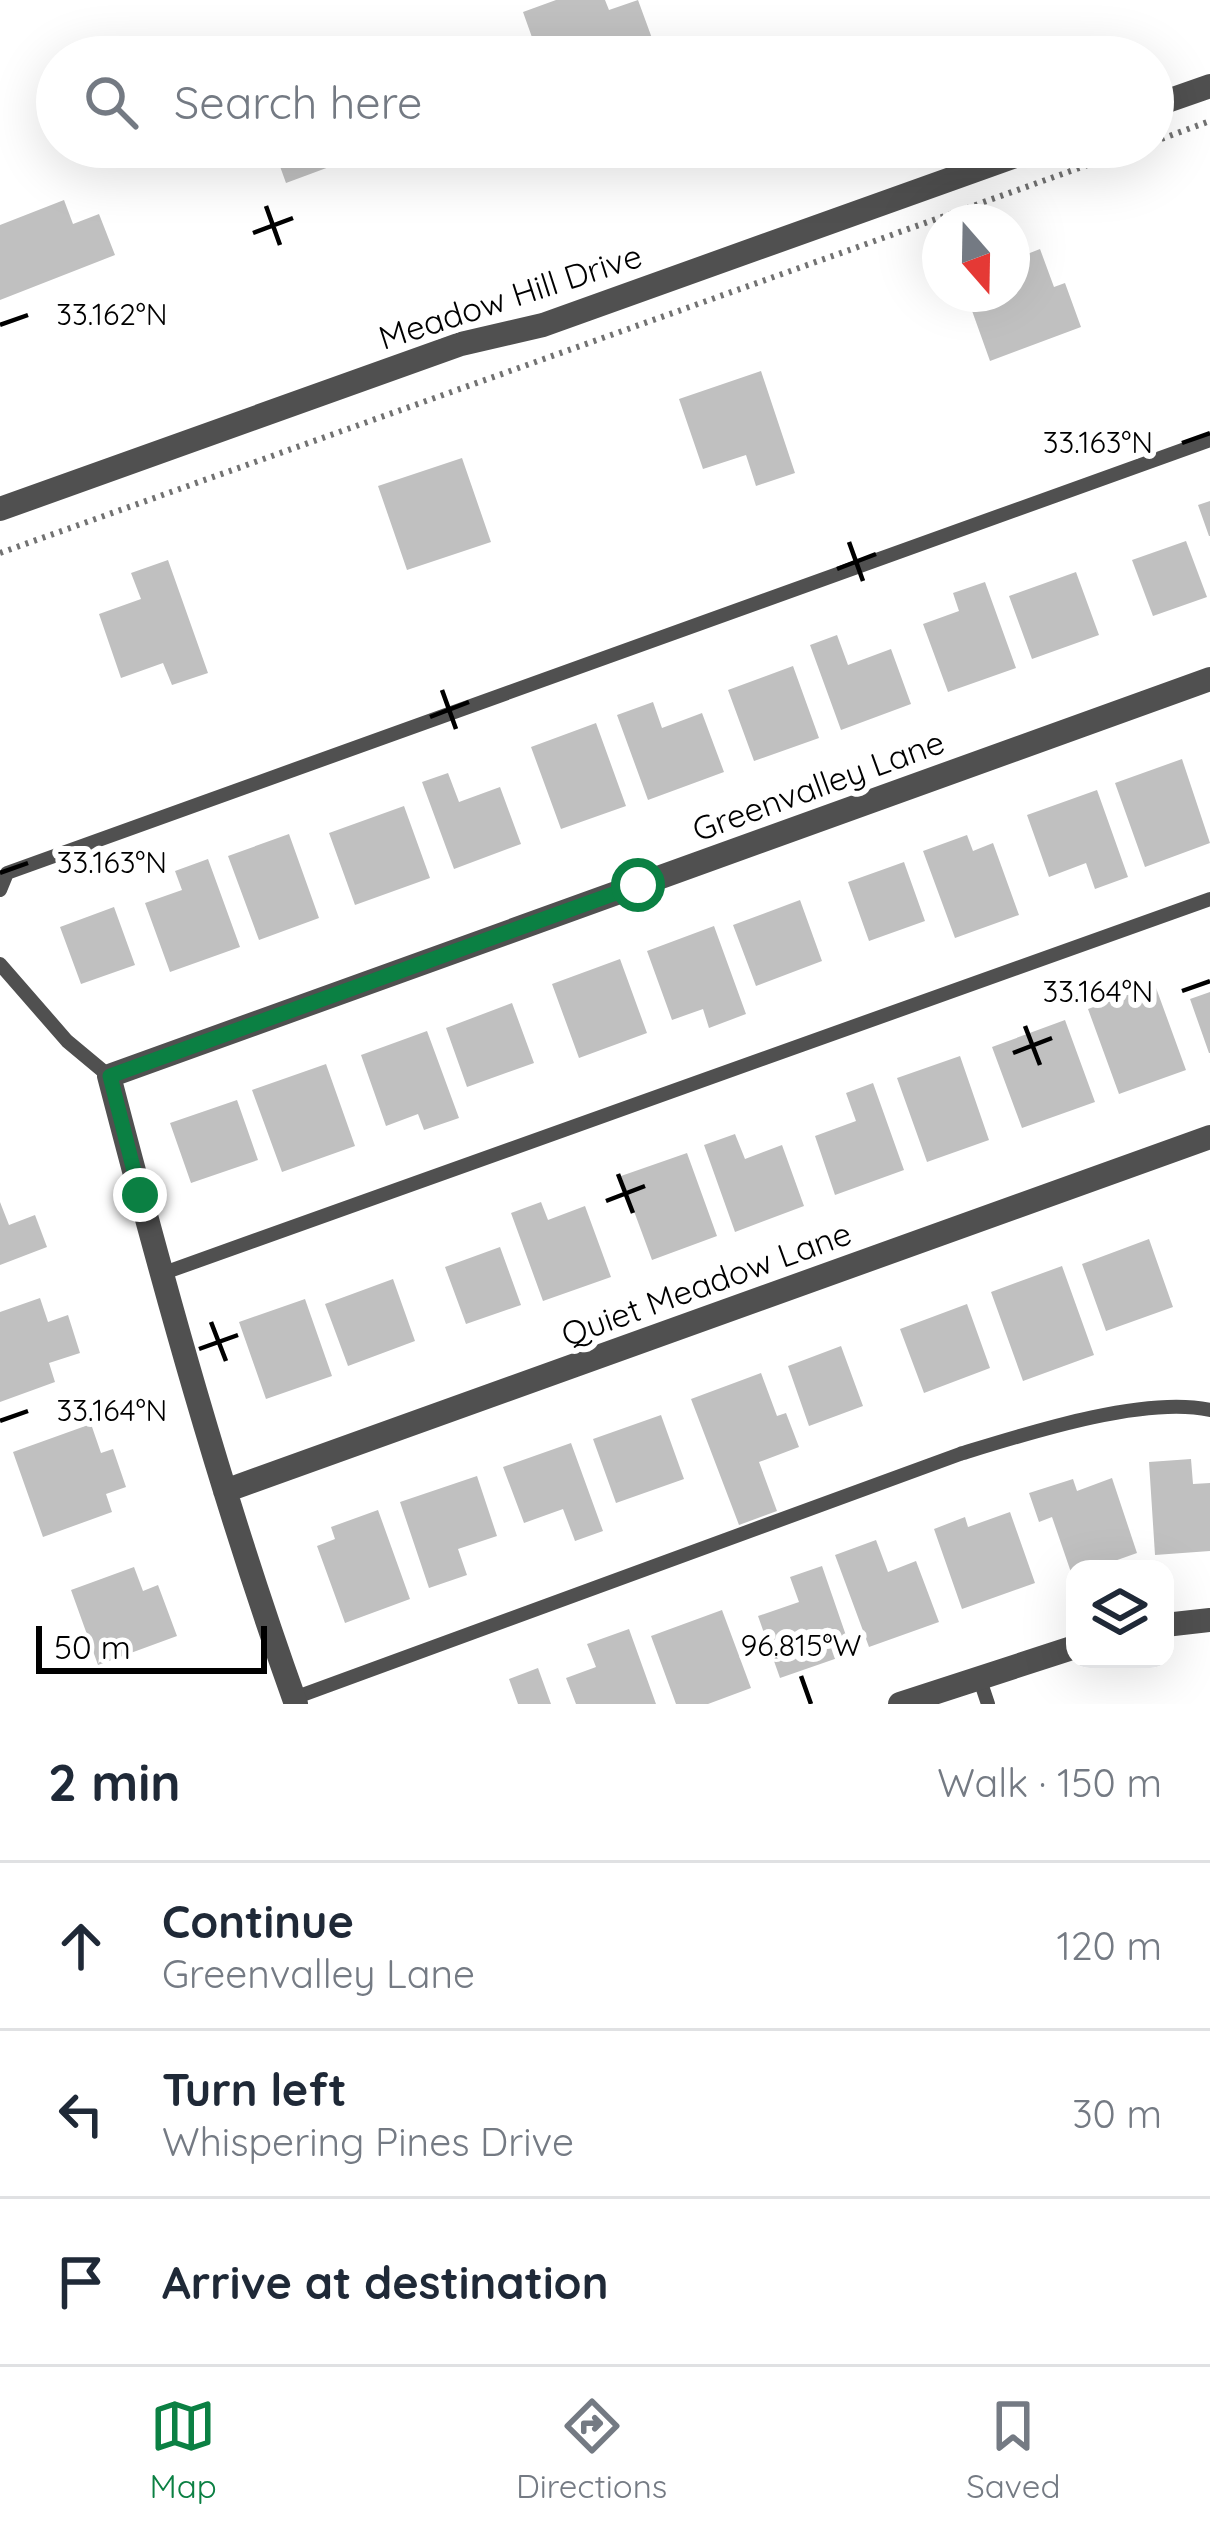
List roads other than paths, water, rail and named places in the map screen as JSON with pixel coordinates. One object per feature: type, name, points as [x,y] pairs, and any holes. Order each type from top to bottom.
[{"type":"street","points":[[1174,99],[1210,86]]},
{"type":"street","name":"Meadow Hill Drive","points":[[0,508],[461,344],[543,325],[981,168]]},
{"type":"street","name":"Greenvalley Lane","points":[[110,1076],[1210,680]]},
{"type":"street","points":[[110,1076],[161,1274],[225,1491],[295,1701]]},
{"type":"street","name":"Quiet Meadow Lane","points":[[225,1491],[1210,1137]]},
{"type":"street","points":[[1174,1624],[1210,1621]]},
{"type":"street","points":[[901,1704],[1066,1650]]},
{"type":"lane","points":[[0,890],[7,873],[1210,440]]},
{"type":"lane","points":[[161,1274],[1210,899]]},
{"type":"lane","points":[[0,964],[67,1040],[110,1076]]},
{"type":"lane","points":[[295,1701],[1004,1440],[1049,1426],[1184,1404],[1210,1410]]},
{"type":"lane","points":[[979,1677],[988,1704]]}]
